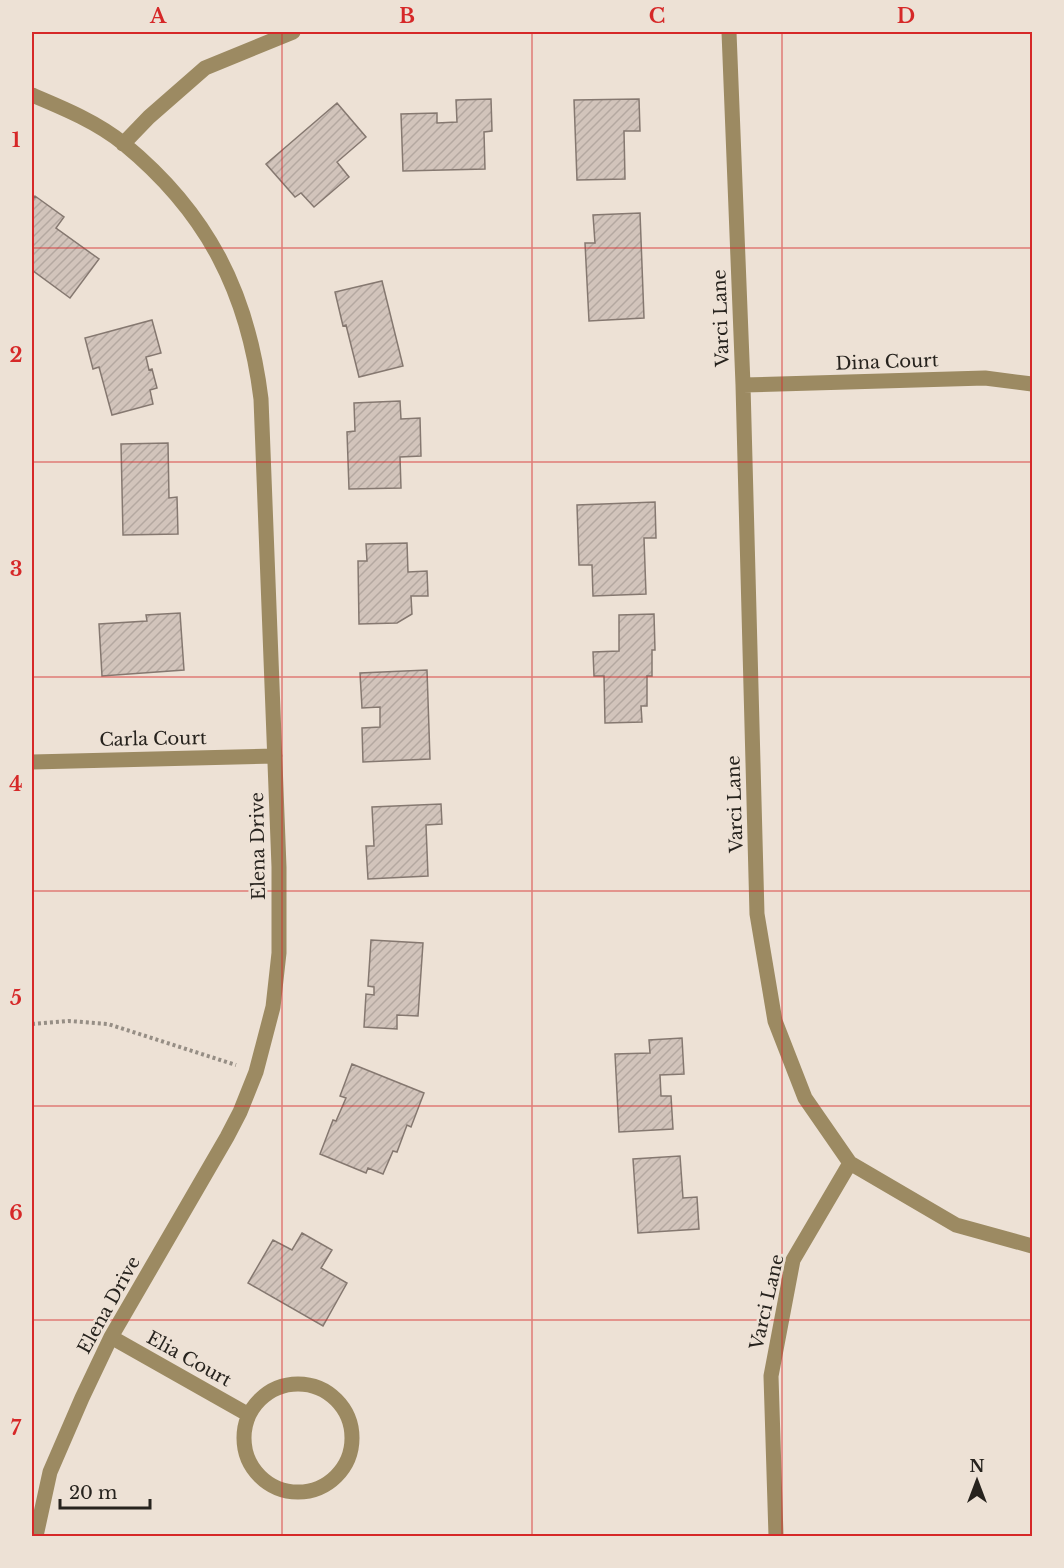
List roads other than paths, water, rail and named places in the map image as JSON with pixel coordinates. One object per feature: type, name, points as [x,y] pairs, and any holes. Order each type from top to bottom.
[{"type":"street","points":[[123,144],[148,117],[205,68],[293,32]]},
{"type":"street","name":"Varci Lane","points":[[729,32],[758,914],[775,1021],[805,1098],[850,1162],[793,1260],[771,1376],[776,1536]]},
{"type":"street","name":"Elena Drive","points":[[32,95],[69,110],[123,144],[169,188],[188,208],[219,255],[242,309],[258,372],[261,399],[279,867],[279,952],[273,1007],[256,1072],[227,1137],[111,1337],[50,1472],[36,1536]]},
{"type":"street","name":"Dina Court","points":[[742,385],[986,378],[1032,384]]},
{"type":"street","name":"Carla Court","points":[[32,762],[275,756]]},
{"type":"street","points":[[850,1162],[956,1225],[1032,1246]]},
{"type":"street","name":"Elia Court","points":[[111,1337],[249,1415]]},
{"type":"street","points":[[290,1384],[308,1385],[324,1391],[338,1402],[348,1416],[352,1433],[351,1451],[344,1467],[332,1480],[316,1489],[298,1492],[280,1489],[264,1480],[252,1467],[245,1450],[244,1432],[249,1415],[259,1400],[273,1390],[290,1384]]}]
